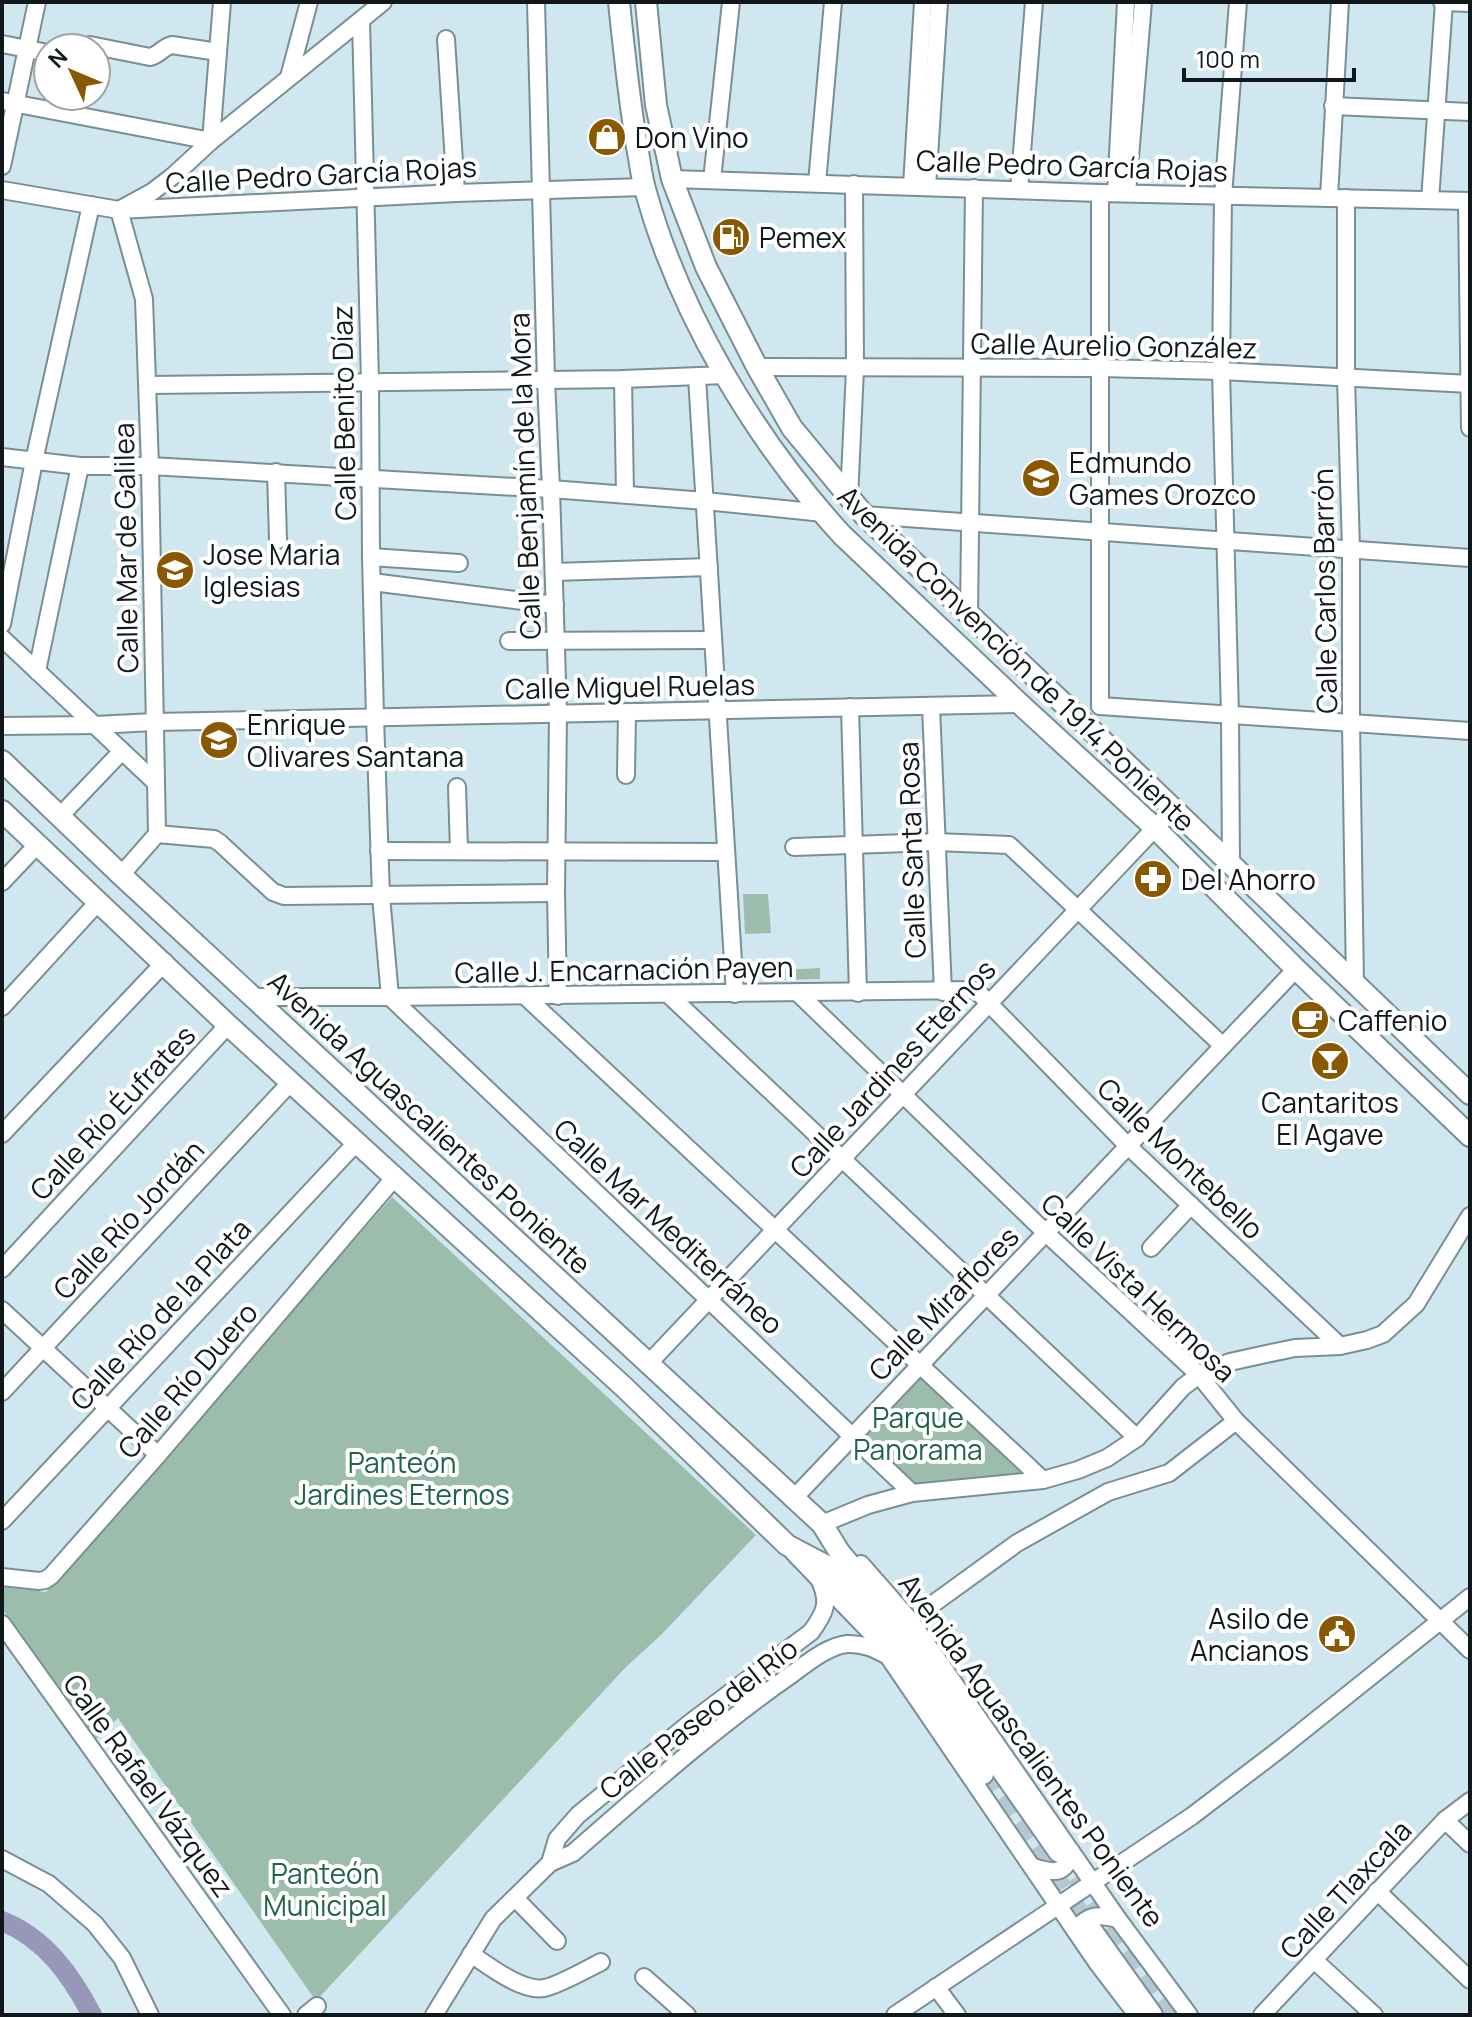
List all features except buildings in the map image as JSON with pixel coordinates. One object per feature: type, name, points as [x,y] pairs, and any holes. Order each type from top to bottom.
[{"type":"main road","name":"Avenida Convención de 1914 Poniente","points":[[619,2],[629,102],[644,187],[673,274],[725,375],[768,445],[842,535],[1155,828],[1470,1136]]},
{"type":"main road","name":"Avenida Convención de 1914 Poniente","points":[[646,2],[656,105],[672,179],[706,267],[792,428],[864,515],[1470,1094]]},
{"type":"main road","name":"Avenida Aguascalientes Poniente","points":[[2,761],[822,1524],[840,1553],[902,1627],[1065,1852]]},
{"type":"main road","name":"Avenida Aguascalientes Poniente","points":[[2,811],[165,962],[228,1025],[625,1388],[787,1545],[827,1566],[889,1636],[983,1774]]},
{"type":"main road","name":"Avenida Aguascalientes Poniente","points":[[1084,1930],[1152,2015]]},
{"type":"street","points":[[2,166],[9,103],[37,2]]},
{"type":"street","points":[[211,141],[222,2]]},
{"type":"street","points":[[289,77],[309,2]]},
{"type":"street","points":[[119,210],[173,176],[211,141],[383,2]]},
{"type":"street","name":"Calle Benjamín de la Mora","points":[[536,2],[558,713],[558,996]]},
{"type":"street","points":[[712,180],[731,2]]},
{"type":"street","points":[[817,183],[833,2]]},
{"type":"street","points":[[919,186],[923,2]]},
{"type":"street","points":[[919,186],[939,2]]},
{"type":"street","points":[[1019,190],[1034,2]]},
{"type":"street","points":[[1084,723],[1100,706],[1100,368],[1115,193],[1126,2]]},
{"type":"street","points":[[1115,193],[1143,2]]},
{"type":"street","points":[[1231,866],[1227,540],[1221,371],[1223,196],[1238,2]]},
{"type":"street","points":[[1329,197],[1340,2]]},
{"type":"street","points":[[1430,200],[1443,2],[1470,3]]},
{"type":"street","name":"Calle Benito Díaz","points":[[361,20],[375,717],[381,896],[390,997]]},
{"type":"street","points":[[446,39],[456,193]]},
{"type":"street","points":[[2,44],[32,50]]},
{"type":"street","points":[[112,49],[150,57],[172,45],[218,52]]},
{"type":"street","points":[[9,103],[211,141]]},
{"type":"street","points":[[1333,106],[1470,112]]},
{"type":"street","name":"Calle Pedro García Rojas","points":[[672,179],[1468,201]]},
{"type":"street","points":[[849,499],[855,369],[854,184]]},
{"type":"street","name":"Calle Pedro García Rojas","points":[[2,190],[119,210],[644,187]]},
{"type":"street","points":[[969,616],[974,188]]},
{"type":"street","name":"Calle Carlos Barrón","points":[[1346,198],[1355,984]]},
{"type":"street","points":[[1468,201],[1470,428]]},
{"type":"street","points":[[2,624],[34,461],[91,205]]},
{"type":"street","name":"Calle Mar de Galilea","points":[[119,210],[144,299],[157,834]]},
{"type":"street","name":"Calle Aurelio González","points":[[757,367],[1100,368],[1469,384]]},
{"type":"street","points":[[148,385],[725,375]]},
{"type":"street","points":[[697,377],[735,994]]},
{"type":"street","points":[[623,379],[625,494]]},
{"type":"street","points":[[2,457],[80,466],[276,472],[625,494],[823,513]]},
{"type":"street","points":[[37,671],[80,466]]},
{"type":"street","points":[[276,472],[278,540]]},
{"type":"street","points":[[864,515],[1470,558]]},
{"type":"street","points":[[371,557],[459,563]]},
{"type":"street","points":[[554,572],[709,567]]},
{"type":"street","points":[[372,582],[555,605]]},
{"type":"street","points":[[2,638],[155,782]]},
{"type":"street","points":[[509,641],[713,640]]},
{"type":"street","name":"Calle Miguel Ruelas","points":[[2,726],[1020,704]]},
{"type":"street","name":"Calle Santa Rosa","points":[[931,706],[943,992]]},
{"type":"street","points":[[1100,706],[1470,731]]},
{"type":"street","points":[[850,707],[858,993]]},
{"type":"street","points":[[626,775],[627,712]]},
{"type":"street","points":[[60,816],[122,751]]},
{"type":"street","points":[[457,787],[459,851]]},
{"type":"street","name":"Calle Jardines Eternos","points":[[649,1363],[1173,809]]},
{"type":"street","points":[[121,875],[157,834],[214,839],[273,892],[284,896],[556,893]]},
{"type":"street","points":[[794,847],[936,842],[1009,845],[1223,1046]]},
{"type":"street","points":[[2,882],[38,844]]},
{"type":"street","points":[[379,851],[726,852]]},
{"type":"street","points":[[2,1007],[99,901]]},
{"type":"street","points":[[2,1134],[165,962]]},
{"type":"street","name":"Calle Miraflores","points":[[794,1498],[1296,969]]},
{"type":"street","name":"Calle J. Encarnación Payen","points":[[254,997],[976,990],[988,1004]]},
{"type":"street","name":"Calle Vista Hermosa","points":[[799,994],[902,1096],[1199,1375],[1236,1421],[1470,1650]]},
{"type":"street","points":[[669,995],[1137,1438]]},
{"type":"street","points":[[525,996],[1043,1480]]},
{"type":"street","name":"Calle Mar Mediterráneo","points":[[390,997],[912,1493]]},
{"type":"street","name":"Calle Montebello","points":[[988,1004],[1128,1146],[1340,1346]]},
{"type":"street","name":"Calle Río Éufrates","points":[[2,1269],[228,1025]]},
{"type":"street","name":"Calle Río Jordán","points":[[2,1392],[291,1082]]},
{"type":"street","name":"Calle Río de la Plata","points":[[2,1521],[356,1143]]},
{"type":"street","name":"Calle Río Duero","points":[[2,1577],[39,1581],[51,1576],[395,1177]]},
{"type":"street","points":[[1151,1248],[1191,1205]]},
{"type":"street","points":[[822,1524],[868,1505],[912,1493],[1043,1480],[1078,1470],[1107,1458],[1137,1438],[1183,1387],[1199,1375],[1230,1362],[1295,1348],[1340,1346],[1383,1334],[1416,1304],[1470,1216]]},
{"type":"street","points":[[2,1310],[158,1455]]},
{"type":"street","points":[[926,1609],[1017,1543],[1108,1492],[1169,1473],[1236,1421]]},
{"type":"street","name":"Avenida Aguascalientes Poniente","points":[[787,1545],[853,1612],[888,1656],[1060,1905],[1084,1930],[1137,2015]]},
{"type":"street","name":"Calle Paseo del Río","points":[[550,1863],[557,1839],[578,1815],[690,1723],[811,1632],[822,1617],[826,1596],[819,1578]]},
{"type":"street","points":[[895,2015],[1192,1816],[1470,1597]]},
{"type":"street","name":"Calle Rafael Vázquez","points":[[2,1624],[282,2015]]},
{"type":"street","name":"Calle Paseo del Río","points":[[434,2015],[493,1919],[550,1863],[573,1853],[693,1748],[752,1702],[828,1651],[845,1644],[867,1645],[888,1656]]},
{"type":"street","name":"Calle Tlaxcala","points":[[1262,2015],[1445,1820],[1470,1801]]},
{"type":"street","points":[[1445,1820],[1470,1844]]},
{"type":"street","points":[[1033,1867],[1058,1871],[1068,1862],[1065,1852]]},
{"type":"street","name":"Avenida Aguascalientes Poniente","points":[[1065,1852],[1093,1883],[1189,2015]]},
{"type":"street","points":[[2,1859],[49,1884],[95,1924],[122,1958],[150,2015]]},
{"type":"street","points":[[1377,1891],[1470,1980]]},
{"type":"street","points":[[515,1898],[557,1941]]},
{"type":"street","points":[[1084,1930],[1090,1917],[1118,1919]]},
{"type":"street","points":[[471,1954],[530,1988],[545,1988],[601,1962]]},
{"type":"street","points":[[1314,1960],[1374,2015]]},
{"type":"street","points":[[644,1977],[687,2015]]},
{"type":"street","points":[[936,1987],[957,2015]]},
{"type":"green space","points":[[743,894],[768,894],[771,933],[745,934]]},
{"type":"green space","points":[[820,968],[820,979],[764,980],[764,971]]},
{"type":"green space","name":"Panteón Jardines Eternos","points":[[392,1197],[756,1535],[662,1634],[625,1668],[316,2001],[118,1718],[95,1740],[2,1609],[2,1587],[46,1592]]},
{"type":"green space","name":"Parque Panorama","points":[[918,1374],[1025,1477],[914,1487],[859,1433]]},
{"type":"waterway","points":[[2,1921],[31,1937],[55,1959],[92,2015]]},
{"type":"tunnel","points":[[983,1774],[1092,1931]]},
{"type":"tunnel","points":[[1059,1852],[1174,2015]]},
{"type":"place","name":"Don Vino","points":[[607,137]]},
{"type":"place","name":"Pemex","points":[[731,237]]},
{"type":"place","name":"Edmundo Games Orozco","points":[[1041,478]]},
{"type":"place","name":"Jose Maria Iglesias","points":[[175,570]]},
{"type":"place","name":"Enrique Olivares Santana","points":[[219,740]]},
{"type":"place","name":"Del Ahorro","points":[[1153,879]]},
{"type":"place","name":"Caffenio","points":[[1310,1020]]},
{"type":"place","name":"Cantaritos El Agave","points":[[1330,1061]]},
{"type":"place","name":"Asilo de Ancianos","points":[[1337,1634]]},
{"type":"park label","name":"Panteón Municipal","points":[[325,1889]]}]
